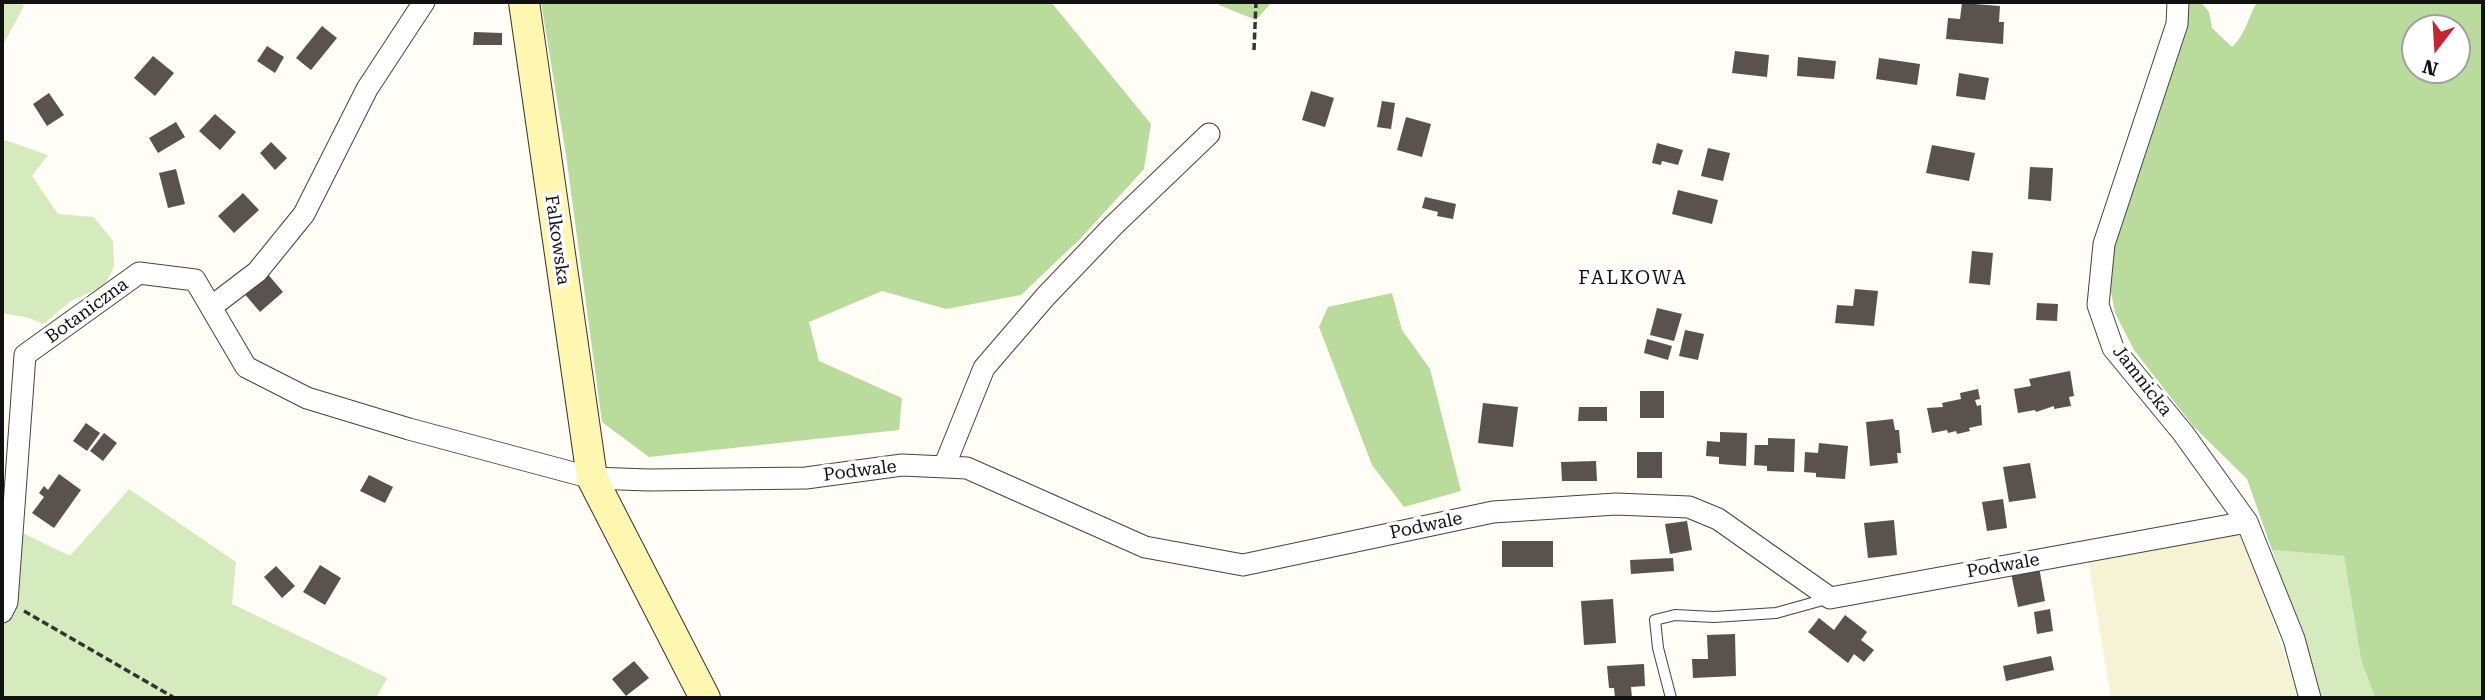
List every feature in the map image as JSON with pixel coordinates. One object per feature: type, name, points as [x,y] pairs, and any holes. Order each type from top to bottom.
[{"type":"street","points":[[211,307],[257,272],[304,214],[367,89],[424,2]]},
{"type":"street","name":"Falkowska","points":[[524,2],[592,478],[705,698]]},
{"type":"street","name":"Jamnicka","points":[[2178,2],[2178,24],[2104,244],[2098,305],[2113,348],[2183,433],[2247,522],[2294,639],[2310,698]]},
{"type":"street","points":[[944,467],[982,373],[1046,296],[1112,226],[1209,134]]},
{"type":"street","name":"Botaniczna","points":[[4,607],[26,355],[139,274],[195,280],[246,367],[307,398],[409,429],[592,478]]},
{"type":"street","name":"Podwale","points":[[592,478],[806,478],[902,464],[967,468],[1145,547],[1243,565],[1493,512],[1616,504],[1689,506],[1718,519],[1830,598],[2247,522]]},
{"type":"lane","points":[[1671,698],[1658,649],[1655,620],[1675,615],[1714,617],[1776,613],[1830,598]]},
{"type":"path","points":[[1254,50],[1256,2]]},
{"type":"path","points":[[4,607],[173,697]]},
{"type":"shaded area","points":[[2236,532],[2245,538],[2299,698],[2111,698],[2088,560]]},
{"type":"green space","points":[[2,2],[20,2],[24,6],[2,47]]},
{"type":"green space","points":[[541,2],[1051,2],[1151,124],[1144,169],[1081,238],[1021,295],[946,309],[882,291],[809,322],[819,361],[902,398],[899,430],[649,457],[602,422],[566,155]]},
{"type":"green space","points":[[1219,2],[1272,2],[1256,20],[1219,5]]},
{"type":"green space","points":[[2188,2],[2201,2],[2209,12],[2212,28],[2232,47],[2243,32],[2257,2],[2483,2],[2483,698],[2375,698],[2361,660],[2344,556],[2272,550],[2247,479],[2193,426],[2134,350],[2115,313],[2109,281],[2115,230]]},
{"type":"green space","points":[[2,139],[48,155],[32,176],[58,214],[94,217],[113,241],[114,267],[104,286],[71,301],[43,324],[29,318],[2,313]]},
{"type":"green space","points":[[1392,293],[1402,330],[1430,369],[1461,491],[1404,507],[1372,465],[1319,327],[1328,307]]},
{"type":"green space","points":[[129,489],[236,562],[232,604],[387,678],[376,698],[2,698],[2,523],[70,556]]},
{"type":"green space","points":[[2272,550],[2344,556],[2361,660],[2375,698],[2320,698]]},
{"type":"building","points":[[1962,3],[2000,6],[1999,22],[2004,22],[2003,44],[1946,39],[1948,18],[1960,19]]},
{"type":"building","points":[[322,26],[337,38],[311,70],[296,58]]},
{"type":"building","points":[[474,32],[502,33],[502,45],[473,45]]},
{"type":"building","points":[[267,46],[284,57],[275,73],[257,61]]},
{"type":"building","points":[[1735,51],[1769,55],[1767,77],[1732,73]]},
{"type":"building","points":[[153,56],[174,73],[155,96],[134,78]]},
{"type":"building","points":[[1798,57],[1836,61],[1834,79],[1797,76]]},
{"type":"building","points":[[1879,58],[1920,64],[1917,85],[1876,79]]},
{"type":"building","points":[[1959,73],[1989,78],[1985,100],[1956,96]]},
{"type":"building","points":[[1311,91],[1334,98],[1325,127],[1302,120]]},
{"type":"building","points":[[49,93],[64,115],[47,126],[33,104]]},
{"type":"building","points":[[1382,101],[1395,103],[1391,129],[1377,127]]},
{"type":"building","points":[[215,114],[236,132],[220,150],[199,131]]},
{"type":"building","points":[[1406,117],[1431,124],[1422,157],[1397,150]]},
{"type":"building","points":[[176,122],[185,137],[158,153],[149,138]]},
{"type":"building","points":[[271,142],[287,158],[275,170],[260,153]]},
{"type":"building","points":[[1657,143],[1683,150],[1678,165],[1662,161],[1661,165],[1652,163]]},
{"type":"building","points":[[1932,145],[1975,153],[1969,181],[1926,173]]},
{"type":"building","points":[[1708,148],[1730,153],[1723,181],[1701,176]]},
{"type":"building","points":[[2030,167],[2053,168],[2051,201],[2028,199]]},
{"type":"building","points":[[176,169],[185,204],[168,208],[159,173]]},
{"type":"building","points":[[1678,190],[1718,200],[1712,224],[1672,214]]},
{"type":"building","points":[[243,193],[259,210],[234,233],[218,216]]},
{"type":"building","points":[[1425,197],[1456,204],[1453,219],[1437,216],[1438,212],[1422,208]]},
{"type":"building","points":[[1972,251],[1993,253],[1990,285],[1969,283]]},
{"type":"building","points":[[266,272],[283,292],[260,312],[243,292]]},
{"type":"building","points":[[1855,289],[1878,291],[1874,326],[1835,323],[1837,305],[1853,306]]},
{"type":"building","points":[[2037,303],[2058,304],[2057,321],[2036,320]]},
{"type":"building","points":[[1657,308],[1682,314],[1674,341],[1650,335]]},
{"type":"building","points":[[1685,330],[1704,334],[1698,360],[1679,356]]},
{"type":"building","points":[[1647,339],[1672,346],[1668,360],[1644,353]]},
{"type":"building","points":[[2070,371],[2074,396],[2069,397],[2071,406],[2054,409],[2054,406],[2036,412],[2018,413],[2014,389],[2031,386],[2029,379]]},
{"type":"building","points":[[1978,389],[1980,399],[1975,400],[1977,406],[1981,405],[1982,425],[1957,434],[1956,431],[1948,433],[1947,430],[1932,433],[1927,408],[1943,407],[1942,403],[1961,399],[1960,393]]},
{"type":"building","points":[[1640,391],[1664,391],[1664,418],[1640,418]]},
{"type":"building","points":[[1483,403],[1518,407],[1513,447],[1478,443]]},
{"type":"building","points":[[1579,407],[1607,407],[1607,421],[1578,421]]},
{"type":"building","points":[[1893,419],[1895,430],[1899,430],[1901,453],[1897,453],[1898,463],[1870,466],[1866,422]]},
{"type":"building","points":[[86,423],[100,433],[87,451],[73,441]]},
{"type":"building","points":[[1720,432],[1747,433],[1746,466],[1719,464],[1719,457],[1706,456],[1707,441],[1720,442]]},
{"type":"building","points":[[104,433],[117,443],[103,461],[90,451]]},
{"type":"building","points":[[1768,438],[1795,439],[1794,472],[1767,471],[1767,466],[1754,465],[1755,445],[1768,445]]},
{"type":"building","points":[[1819,443],[1848,446],[1845,479],[1816,477],[1816,473],[1804,472],[1805,452],[1818,453]]},
{"type":"building","points":[[1637,452],[1662,452],[1662,478],[1637,478]]},
{"type":"building","points":[[1596,461],[1597,481],[1562,481],[1561,462]]},
{"type":"building","points":[[2030,463],[2036,498],[2009,502],[2003,467]]},
{"type":"building","points":[[59,474],[81,490],[54,528],[32,513],[44,497],[39,493],[44,486],[48,490]]},
{"type":"building","points":[[369,475],[393,487],[385,503],[360,491]]},
{"type":"building","points":[[2003,499],[2007,528],[1987,531],[1982,502]]},
{"type":"building","points":[[1894,520],[1897,555],[1868,558],[1864,523]]},
{"type":"building","points":[[1687,521],[1692,550],[1670,554],[1665,524]]},
{"type":"building","points":[[1502,541],[1553,541],[1553,567],[1502,567]]},
{"type":"building","points":[[1673,558],[1674,571],[1631,574],[1630,560]]},
{"type":"building","points":[[320,565],[341,578],[325,605],[303,592]]},
{"type":"building","points":[[276,566],[295,586],[282,598],[264,577]]},
{"type":"building","points":[[2039,567],[2045,601],[2018,607],[2011,573]]},
{"type":"building","points":[[1613,599],[1616,643],[1584,645],[1581,601]]},
{"type":"building","points":[[2050,609],[2053,631],[2037,634],[2034,612]]},
{"type":"building","points":[[1845,615],[1867,632],[1861,640],[1874,650],[1864,662],[1854,654],[1848,663],[1808,632],[1819,618],[1834,630]]},
{"type":"building","points":[[1735,634],[1736,676],[1693,678],[1692,659],[1708,659],[1707,635]]},
{"type":"building","points":[[2051,656],[2054,670],[2006,681],[2003,666]]},
{"type":"building","points":[[634,661],[649,678],[626,696],[612,679]]},
{"type":"building","points":[[1644,664],[1645,686],[1631,687],[1632,698],[1615,698],[1614,688],[1609,688],[1607,666]]},
{"type":"district","name":"FALKOWA","points":[[1633,278]]}]
